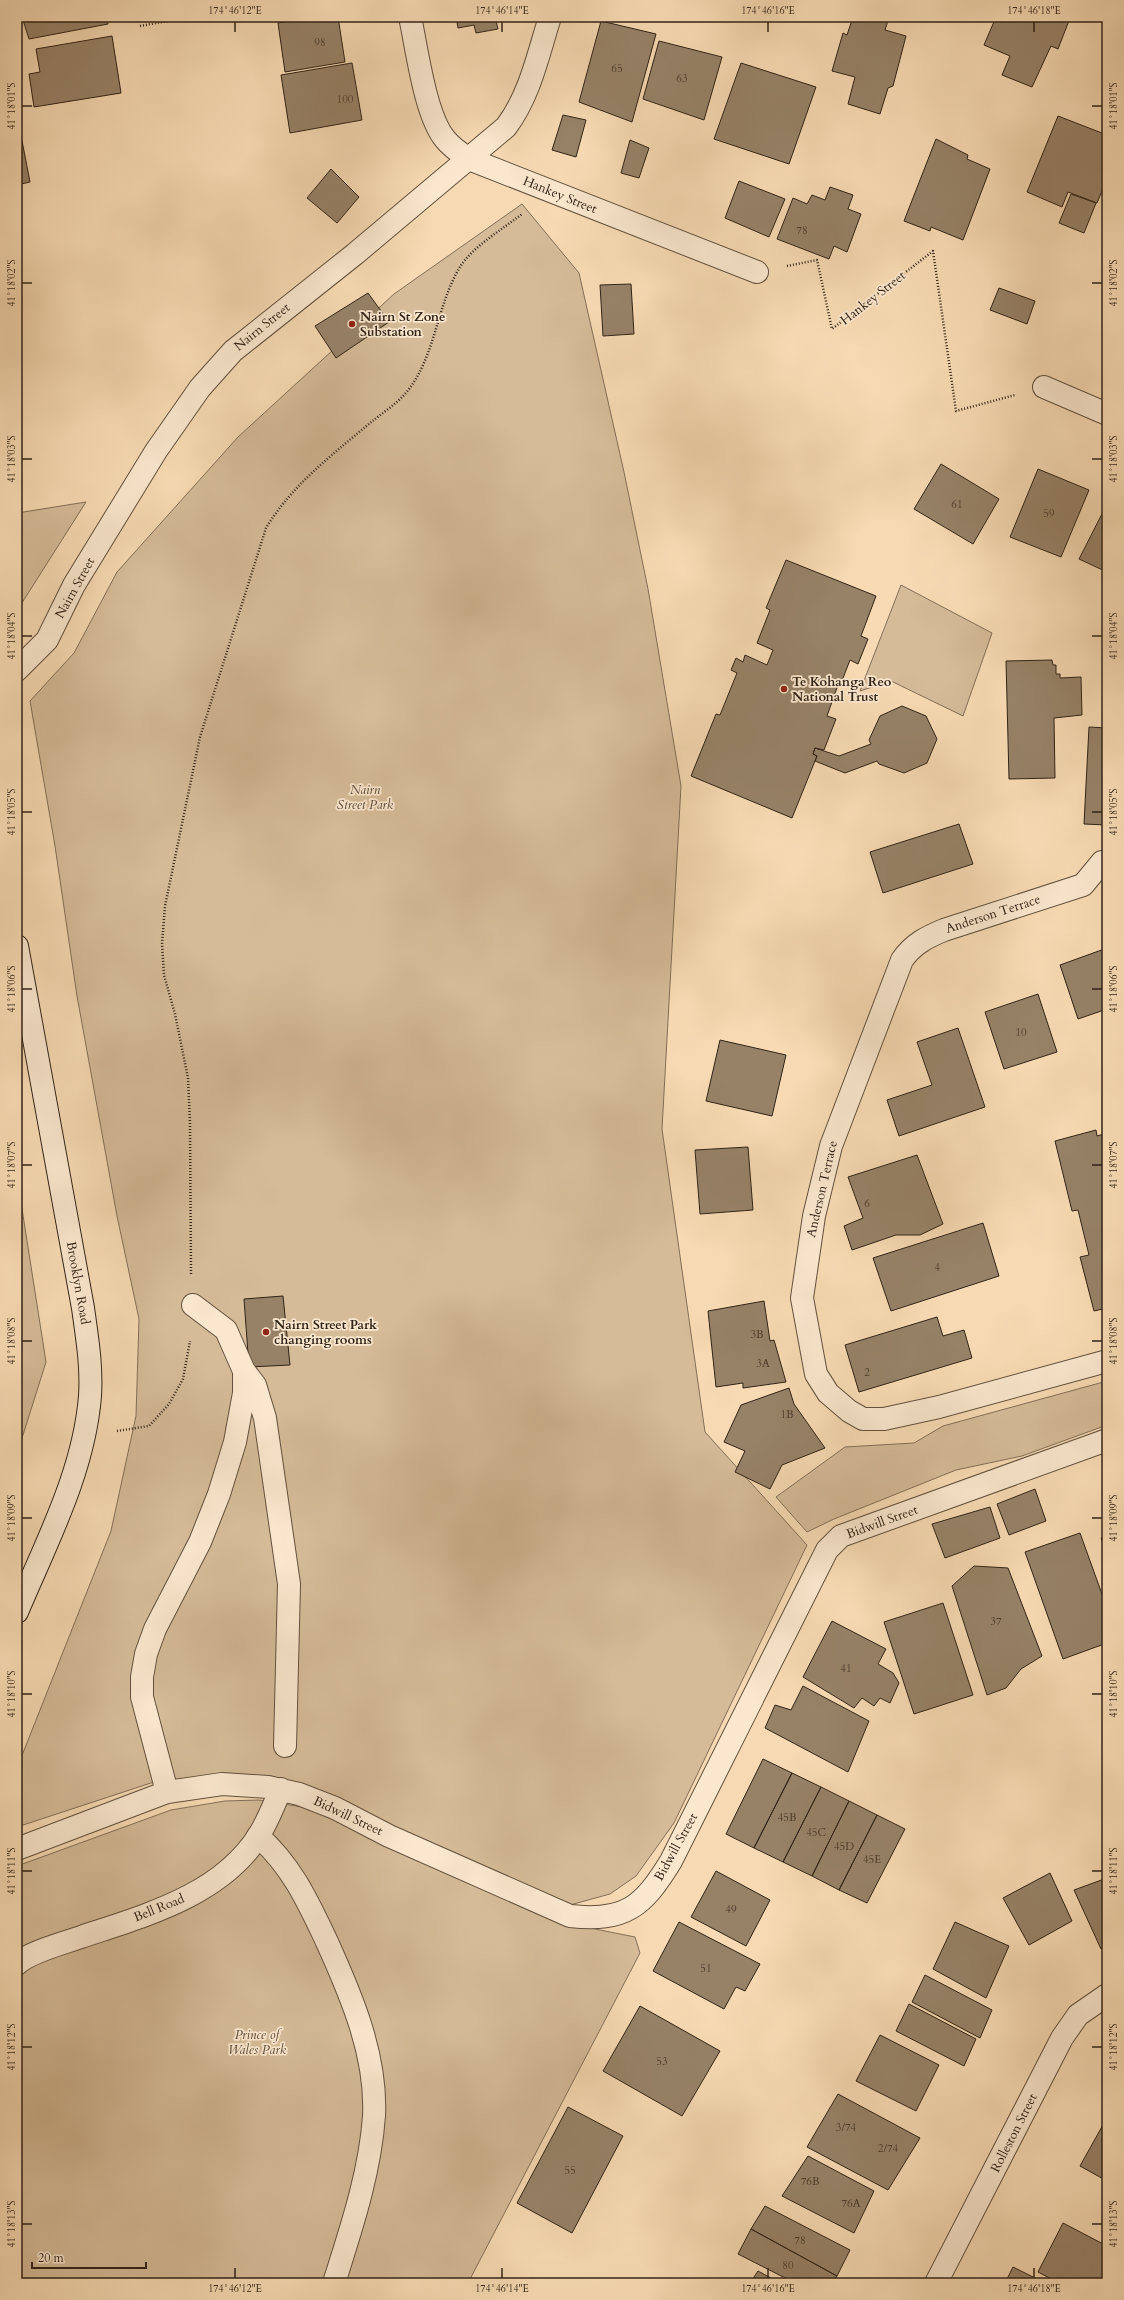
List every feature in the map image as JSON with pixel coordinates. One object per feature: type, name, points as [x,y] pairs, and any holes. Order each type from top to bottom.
[{"type":"street","points":[[410,17],[434,120],[445,140],[469,159]]},
{"type":"street","name":"Nairn Street","points":[[17,670],[47,640],[74,585],[156,451],[200,388],[233,351],[355,254],[506,127],[517,112],[529,86],[550,17]]},
{"type":"street","name":"Hankey Street","points":[[469,159],[757,272]]},
{"type":"street","points":[[1044,387],[1107,414]]},
{"type":"street","name":"Anderson Terrace","points":[[1102,862],[1083,885],[944,930],[925,938],[911,948],[902,960],[831,1146],[814,1216],[802,1298],[816,1374],[828,1393],[849,1411],[863,1419],[884,1420],[939,1407],[1107,1361]]},
{"type":"street","name":"Brooklyn Road","points":[[17,946],[87,1338],[90,1396],[83,1436],[68,1492],[17,1612]]},
{"type":"street","points":[[193,1305],[226,1330],[244,1371],[255,1384],[265,1418],[289,1584],[285,1746]]},
{"type":"street","points":[[167,1792],[142,1697],[142,1677],[146,1654],[155,1629],[200,1542],[219,1494],[235,1442],[244,1393],[244,1371]]},
{"type":"street","name":"Bidwill Street","points":[[17,1848],[167,1792],[222,1784],[281,1789],[299,1794],[335,1808],[389,1836],[570,1916],[590,1918],[610,1917],[626,1911],[642,1901],[671,1861],[828,1550],[841,1536],[1107,1440]]},
{"type":"street","name":"Bell Road","points":[[17,1964],[73,1940],[172,1906],[204,1888],[235,1863],[258,1836],[281,1789]]},
{"type":"street","points":[[258,1836],[278,1853],[312,1910],[344,1979],[362,2030],[372,2074],[374,2115],[368,2161],[358,2205],[334,2283]]},
{"type":"street","name":"Rolleston Street","points":[[936,2283],[1062,2038],[1078,2015],[1107,1995]]},
{"type":"path","points":[[140,26],[189,17]]},
{"type":"path","points":[[83,1436],[149,1426],[169,1404],[183,1379],[193,1305],[190,1266],[190,1130],[188,1078],[175,1014],[164,975],[162,944],[166,906],[200,737],[266,528],[279,506],[311,474],[404,394],[418,374],[448,290],[461,265],[477,248],[526,211],[539,186]]},
{"type":"path","name":"Hankey Street","points":[[757,272],[817,260],[832,329],[933,251],[956,411],[1044,387]]},
{"type":"green space","name":"Nairn Street Park","points":[[522,204],[579,273],[624,472],[648,589],[681,786],[662,1129],[705,1432],[807,1545],[674,1823],[636,1876],[610,1894],[570,1905],[464,1867],[344,1801],[271,1776],[154,1782],[17,1827],[17,1768],[111,1531],[136,1416],[139,1319],[117,1216],[77,996],[55,846],[30,701],[74,653],[117,572],[238,437],[394,294]]},
{"type":"green space","points":[[86,502],[20,606],[17,597],[17,513]]},
{"type":"green space","points":[[901,585],[992,633],[963,716],[891,681],[860,691]]},
{"type":"green space","points":[[17,1177],[46,1362],[17,1454]]},
{"type":"green space","points":[[1107,1381],[1107,1425],[1022,1456],[956,1470],[834,1519],[807,1532],[776,1497],[845,1447],[914,1443],[943,1426]]},
{"type":"green space","name":"Prince of Wales Park","points":[[259,1800],[333,1812],[565,1923],[635,1937],[640,1953],[468,2283],[17,2283],[17,1866],[171,1810],[225,1801]]},
{"type":"building","points":[[22,17],[107,17],[108,24],[29,39]]},
{"type":"building","points":[[312,17],[338,17],[345,62],[285,72],[278,23]]},
{"type":"building","points":[[456,17],[511,18],[496,21],[498,29],[476,33],[474,25],[458,28]]},
{"type":"building","points":[[853,17],[889,17],[885,30],[906,36],[893,86],[888,88],[880,114],[848,104],[855,77],[832,71],[843,33],[847,35]]},
{"type":"building","points":[[996,17],[1070,18],[1058,49],[1051,46],[1032,87],[1002,75],[1010,56],[984,45]]},
{"type":"building","points":[[601,21],[656,34],[632,122],[579,102]]},
{"type":"building","points":[[112,36],[121,93],[34,107],[29,74],[40,72],[36,49]]},
{"type":"building","points":[[659,41],[722,57],[704,120],[643,99]]},
{"type":"building","points":[[352,63],[362,120],[290,133],[281,75]]},
{"type":"building","points":[[741,63],[816,87],[789,164],[714,139]]},
{"type":"building","points":[[563,115],[586,120],[576,157],[552,150]]},
{"type":"building","points":[[1058,116],[1107,135],[1107,179],[1097,203],[1068,192],[1062,207],[1027,192]]},
{"type":"building","points":[[18,120],[30,182],[17,185],[17,121]]},
{"type":"building","points":[[936,139],[968,155],[967,159],[990,169],[963,240],[931,227],[930,231],[904,221]]},
{"type":"building","points":[[630,140],[649,148],[639,178],[621,173]]},
{"type":"building","points":[[331,169],[359,197],[337,223],[307,198]]},
{"type":"building","points":[[739,181],[785,199],[769,237],[725,218]]},
{"type":"building","points":[[830,187],[853,195],[848,209],[861,214],[847,252],[834,246],[829,259],[777,239],[793,198],[807,204],[812,195],[825,200]]},
{"type":"building","points":[[1071,194],[1096,203],[1084,233],[1059,223]]},
{"type":"building","points":[[631,284],[634,334],[603,336],[600,285]]},
{"type":"building","points":[[999,288],[1035,301],[1027,324],[990,310]]},
{"type":"building","name":"Nairn St Zone Substation","points":[[368,293],[389,322],[336,358],[315,326]]},
{"type":"building","points":[[941,464],[999,499],[973,544],[914,509]]},
{"type":"building","points":[[1038,469],[1089,490],[1061,557],[1010,537]]},
{"type":"building","points":[[1107,504],[1107,572],[1079,559]]},
{"type":"building","name":"Te Kohanga Reo National Trust","points":[[786,560],[876,596],[861,636],[868,639],[858,664],[850,660],[840,686],[838,685],[827,716],[836,719],[824,750],[815,748],[813,754],[817,756],[792,818],[691,776],[716,714],[720,715],[737,673],[731,670],[736,658],[743,662],[745,655],[767,665],[773,650],[757,643],[770,610],[766,608]]},
{"type":"building","points":[[1052,660],[1053,665],[1056,665],[1056,674],[1060,674],[1060,678],[1081,677],[1082,715],[1054,718],[1055,778],[1009,779],[1006,661]]},
{"type":"building","points":[[902,706],[926,716],[937,739],[927,763],[904,773],[879,764],[877,761],[845,773],[815,761],[817,756],[813,754],[815,748],[839,756],[871,744],[869,740],[880,716]]},
{"type":"building","points":[[1089,727],[1107,728],[1107,825],[1084,824]]},
{"type":"building","points":[[959,824],[973,864],[883,893],[870,852]]},
{"type":"building","points":[[1107,948],[1107,1009],[1078,1019],[1060,965]]},
{"type":"building","points":[[1038,994],[1057,1052],[1004,1069],[985,1012]]},
{"type":"building","points":[[958,1028],[985,1107],[899,1136],[887,1100],[932,1085],[917,1042]]},
{"type":"building","points":[[720,1040],[786,1055],[772,1116],[706,1101]]},
{"type":"building","points":[[1096,1130],[1097,1136],[1107,1133],[1107,1308],[1094,1311],[1080,1257],[1089,1255],[1078,1210],[1072,1211],[1055,1141]]},
{"type":"building","points":[[748,1147],[753,1210],[700,1214],[695,1150]]},
{"type":"building","points":[[917,1155],[943,1224],[920,1235],[896,1235],[852,1250],[844,1226],[863,1218],[848,1177]]},
{"type":"building","points":[[983,1223],[999,1276],[891,1311],[873,1258]]},
{"type":"building","name":"Nairn Street Park changing rooms","points":[[283,1296],[290,1365],[249,1367],[244,1299]]},
{"type":"building","points":[[764,1301],[770,1341],[774,1340],[786,1382],[743,1388],[743,1383],[716,1387],[708,1311]]},
{"type":"building","points":[[937,1317],[943,1336],[964,1330],[972,1358],[859,1392],[845,1345]]},
{"type":"building","points":[[789,1388],[794,1404],[825,1448],[782,1465],[770,1489],[735,1472],[745,1451],[724,1442],[741,1405]]},
{"type":"building","points":[[1035,1489],[1046,1521],[1009,1535],[997,1504]]},
{"type":"building","points":[[990,1507],[1000,1538],[945,1558],[932,1524]]},
{"type":"building","points":[[1080,1533],[1107,1608],[1107,1643],[1063,1659],[1025,1552]]},
{"type":"building","points":[[1107,1536],[1107,1554],[1101,1538]]},
{"type":"building","points":[[974,1566],[1008,1568],[1042,1656],[1021,1669],[1006,1688],[987,1695],[952,1586]]},
{"type":"building","points":[[943,1603],[973,1695],[914,1714],[884,1622]]},
{"type":"building","points":[[832,1621],[886,1649],[878,1664],[893,1673],[899,1683],[890,1703],[880,1698],[874,1706],[862,1698],[854,1708],[803,1677]]},
{"type":"building","points":[[803,1686],[869,1721],[848,1772],[765,1728],[775,1705],[791,1710]]},
{"type":"building","points":[[763,1759],[792,1773],[754,1848],[726,1834]]},
{"type":"building","points":[[792,1773],[821,1787],[783,1862],[754,1848]]},
{"type":"building","points":[[821,1787],[849,1801],[812,1876],[783,1862]]},
{"type":"building","points":[[849,1801],[877,1815],[839,1890],[812,1876]]},
{"type":"building","points":[[877,1815],[905,1829],[867,1903],[839,1890]]},
{"type":"building","points":[[716,1871],[770,1900],[746,1946],[691,1917]]},
{"type":"building","points":[[1050,1873],[1072,1921],[1029,1945],[1003,1898]]},
{"type":"building","points":[[1107,1878],[1107,1947],[1101,1949],[1074,1890]]},
{"type":"building","points":[[679,1922],[760,1964],[745,1991],[736,1987],[724,2009],[653,1971]]},
{"type":"building","points":[[955,1922],[1009,1946],[986,1998],[933,1969]]},
{"type":"building","points":[[925,1975],[992,2010],[980,2038],[912,2002]]},
{"type":"building","points":[[909,2004],[976,2039],[964,2066],[896,2031]]},
{"type":"building","points":[[640,2006],[720,2051],[682,2116],[603,2071]]},
{"type":"building","points":[[880,2035],[939,2065],[916,2111],[856,2081]]},
{"type":"building","points":[[838,2094],[920,2138],[888,2190],[807,2147]]},
{"type":"building","points":[[568,2107],[623,2136],[572,2233],[517,2203]]},
{"type":"building","points":[[1104,2123],[1107,2124],[1107,2181],[1080,2166]]},
{"type":"building","points":[[808,2156],[874,2191],[854,2233],[782,2196]]},
{"type":"building","points":[[765,2206],[850,2250],[837,2276],[751,2229]]},
{"type":"building","points":[[1063,2223],[1107,2246],[1107,2283],[1059,2283],[1038,2272]]},
{"type":"building","points":[[751,2229],[837,2276],[833,2283],[795,2283],[738,2254]]},
{"type":"building","points":[[1013,2267],[1045,2283],[1005,2283]]},
{"type":"building","points":[[758,2271],[780,2283],[750,2283]]},
{"type":"place","name":"Nairn St Zone Substation","points":[[352,324]]},
{"type":"place","name":"Te Kohanga Reo National Trust","points":[[784,689]]},
{"type":"place","name":"Nairn Street Park changing rooms","points":[[266,1332]]}]
